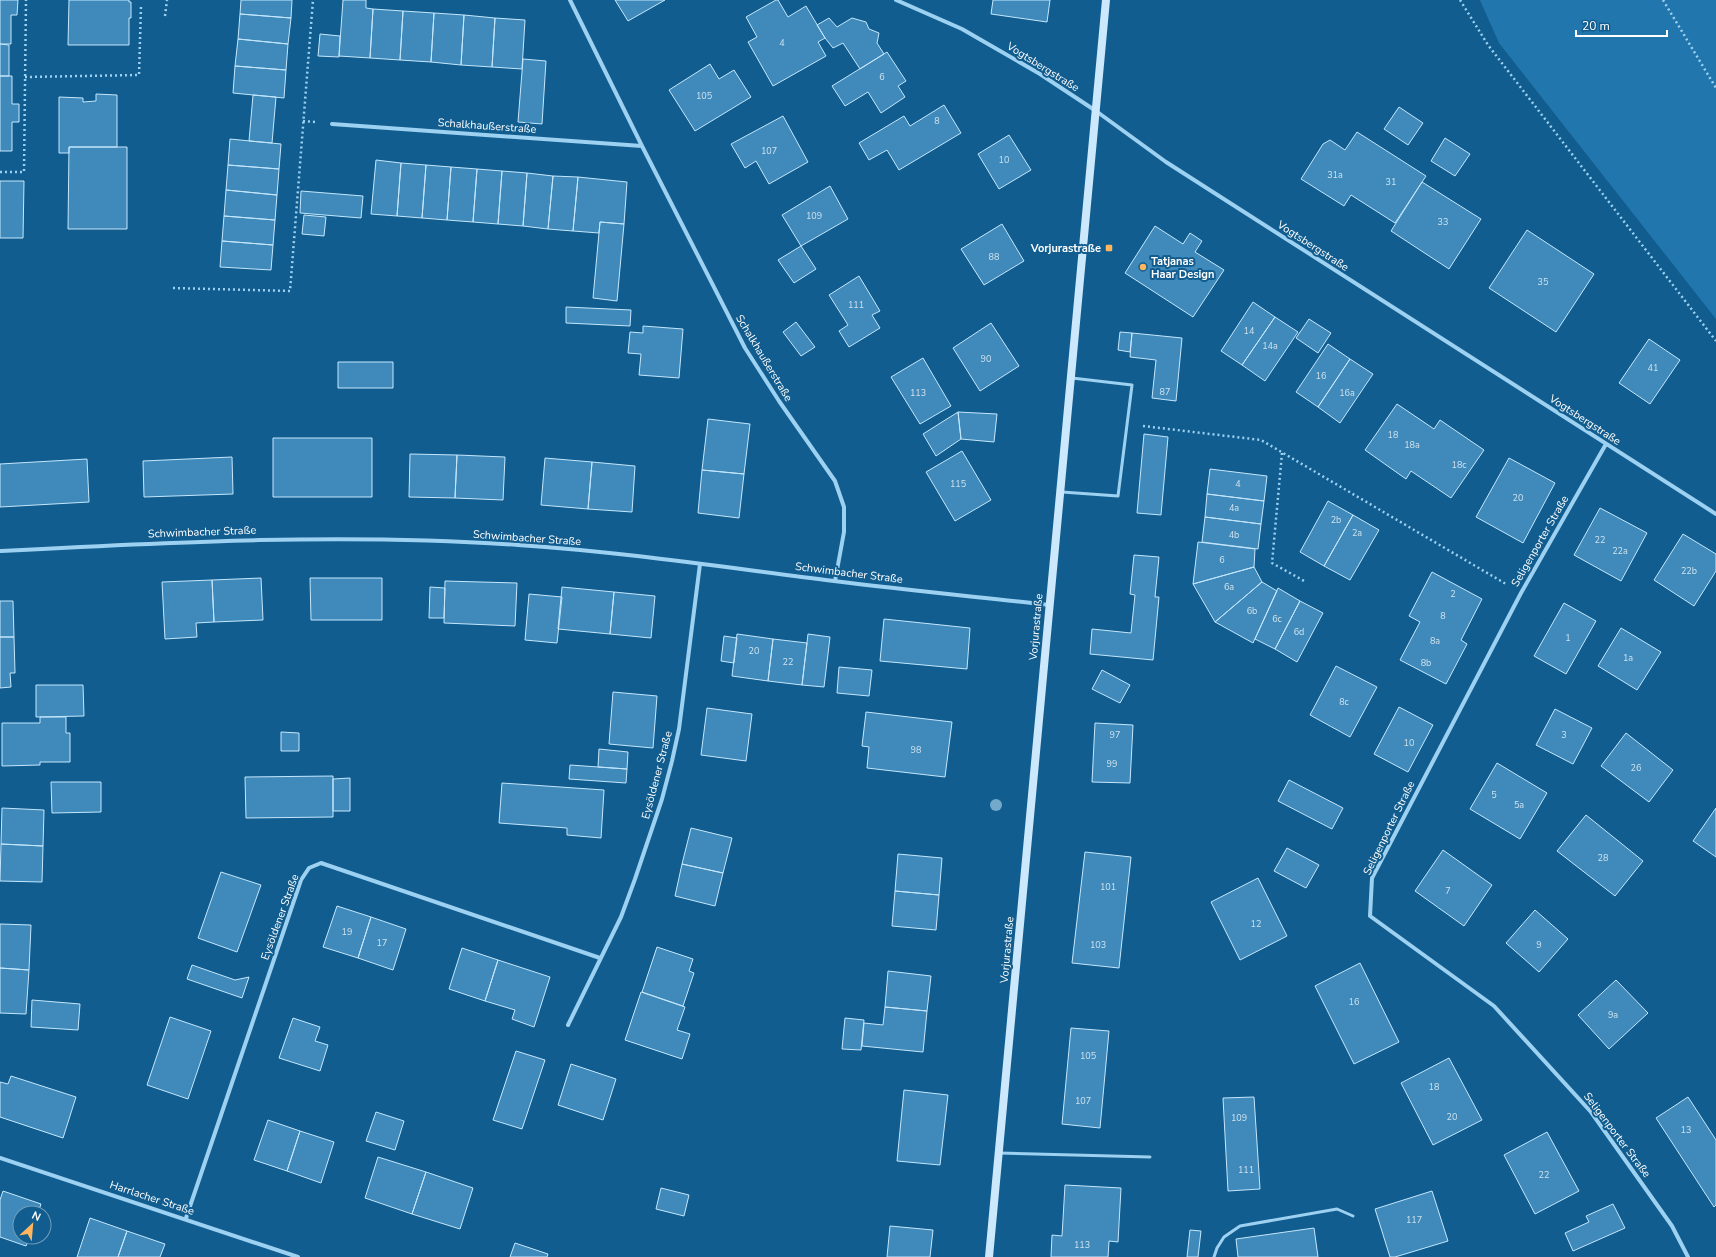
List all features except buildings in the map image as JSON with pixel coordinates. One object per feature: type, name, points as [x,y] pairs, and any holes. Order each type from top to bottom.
[{"type":"main road","name":"Vorjurastraße","points":[[989,1257],[1106,0]]},
{"type":"street","name":"Schalkhaußerstraße","points":[[570,0],[642,146],[745,348],[779,401],[835,481],[844,507],[844,532],[835,581]]},
{"type":"street","name":"Vogtsbergstraße","points":[[896,0],[962,29],[1040,74],[1096,111],[1166,162],[1716,514]]},
{"type":"street","name":"Schalkhaußerstraße","points":[[332,124],[642,146]]},
{"type":"street","name":"Seligenporter Straße","points":[[1606,444],[1521,593],[1372,878],[1370,916],[1494,1006],[1591,1112],[1672,1226],[1688,1257]]},
{"type":"street","name":"Schwimbacher Straße","points":[[0,551],[273,539],[394,540],[517,545],[624,554],[835,581],[1049,605]]},
{"type":"street","name":"Eysöldener Straße","points":[[568,1025],[621,917],[651,834],[672,761],[680,721],[700,564]]},
{"type":"street","name":"Eysöldener Straße","points":[[186,1218],[301,880],[309,868],[321,863],[600,958]]},
{"type":"street","name":"Harrlacher Straße","points":[[0,1158],[186,1218],[298,1257]]},
{"type":"lane","points":[[1060,492],[1118,496],[1132,385],[1070,378]]},
{"type":"lane","points":[[999,1152],[1150,1157]]},
{"type":"lane","points":[[1214,1257],[1216,1248],[1224,1237],[1240,1226],[1337,1209],[1353,1216]]},
{"type":"path","points":[[0,172],[24,172],[26,0]]},
{"type":"path","points":[[166,16],[167,0]]},
{"type":"path","points":[[173,288],[290,291],[313,0]]},
{"type":"path","points":[[1460,0],[1488,45],[1716,341]]},
{"type":"path","points":[[1663,0],[1716,88]]},
{"type":"path","points":[[25,77],[140,75],[141,6]]},
{"type":"path","points":[[1127,424],[1261,440],[1521,593]]},
{"type":"path","points":[[1282,453],[1272,563],[1306,582]]},
{"type":"shaded area","points":[[1480,0],[1716,0],[1716,319],[1499,43]]},
{"type":"place","name":"Vorjurastraße","points":[[1109,248]]},
{"type":"place","name":"Tatjanas Haar Design","points":[[1143,267]]}]
